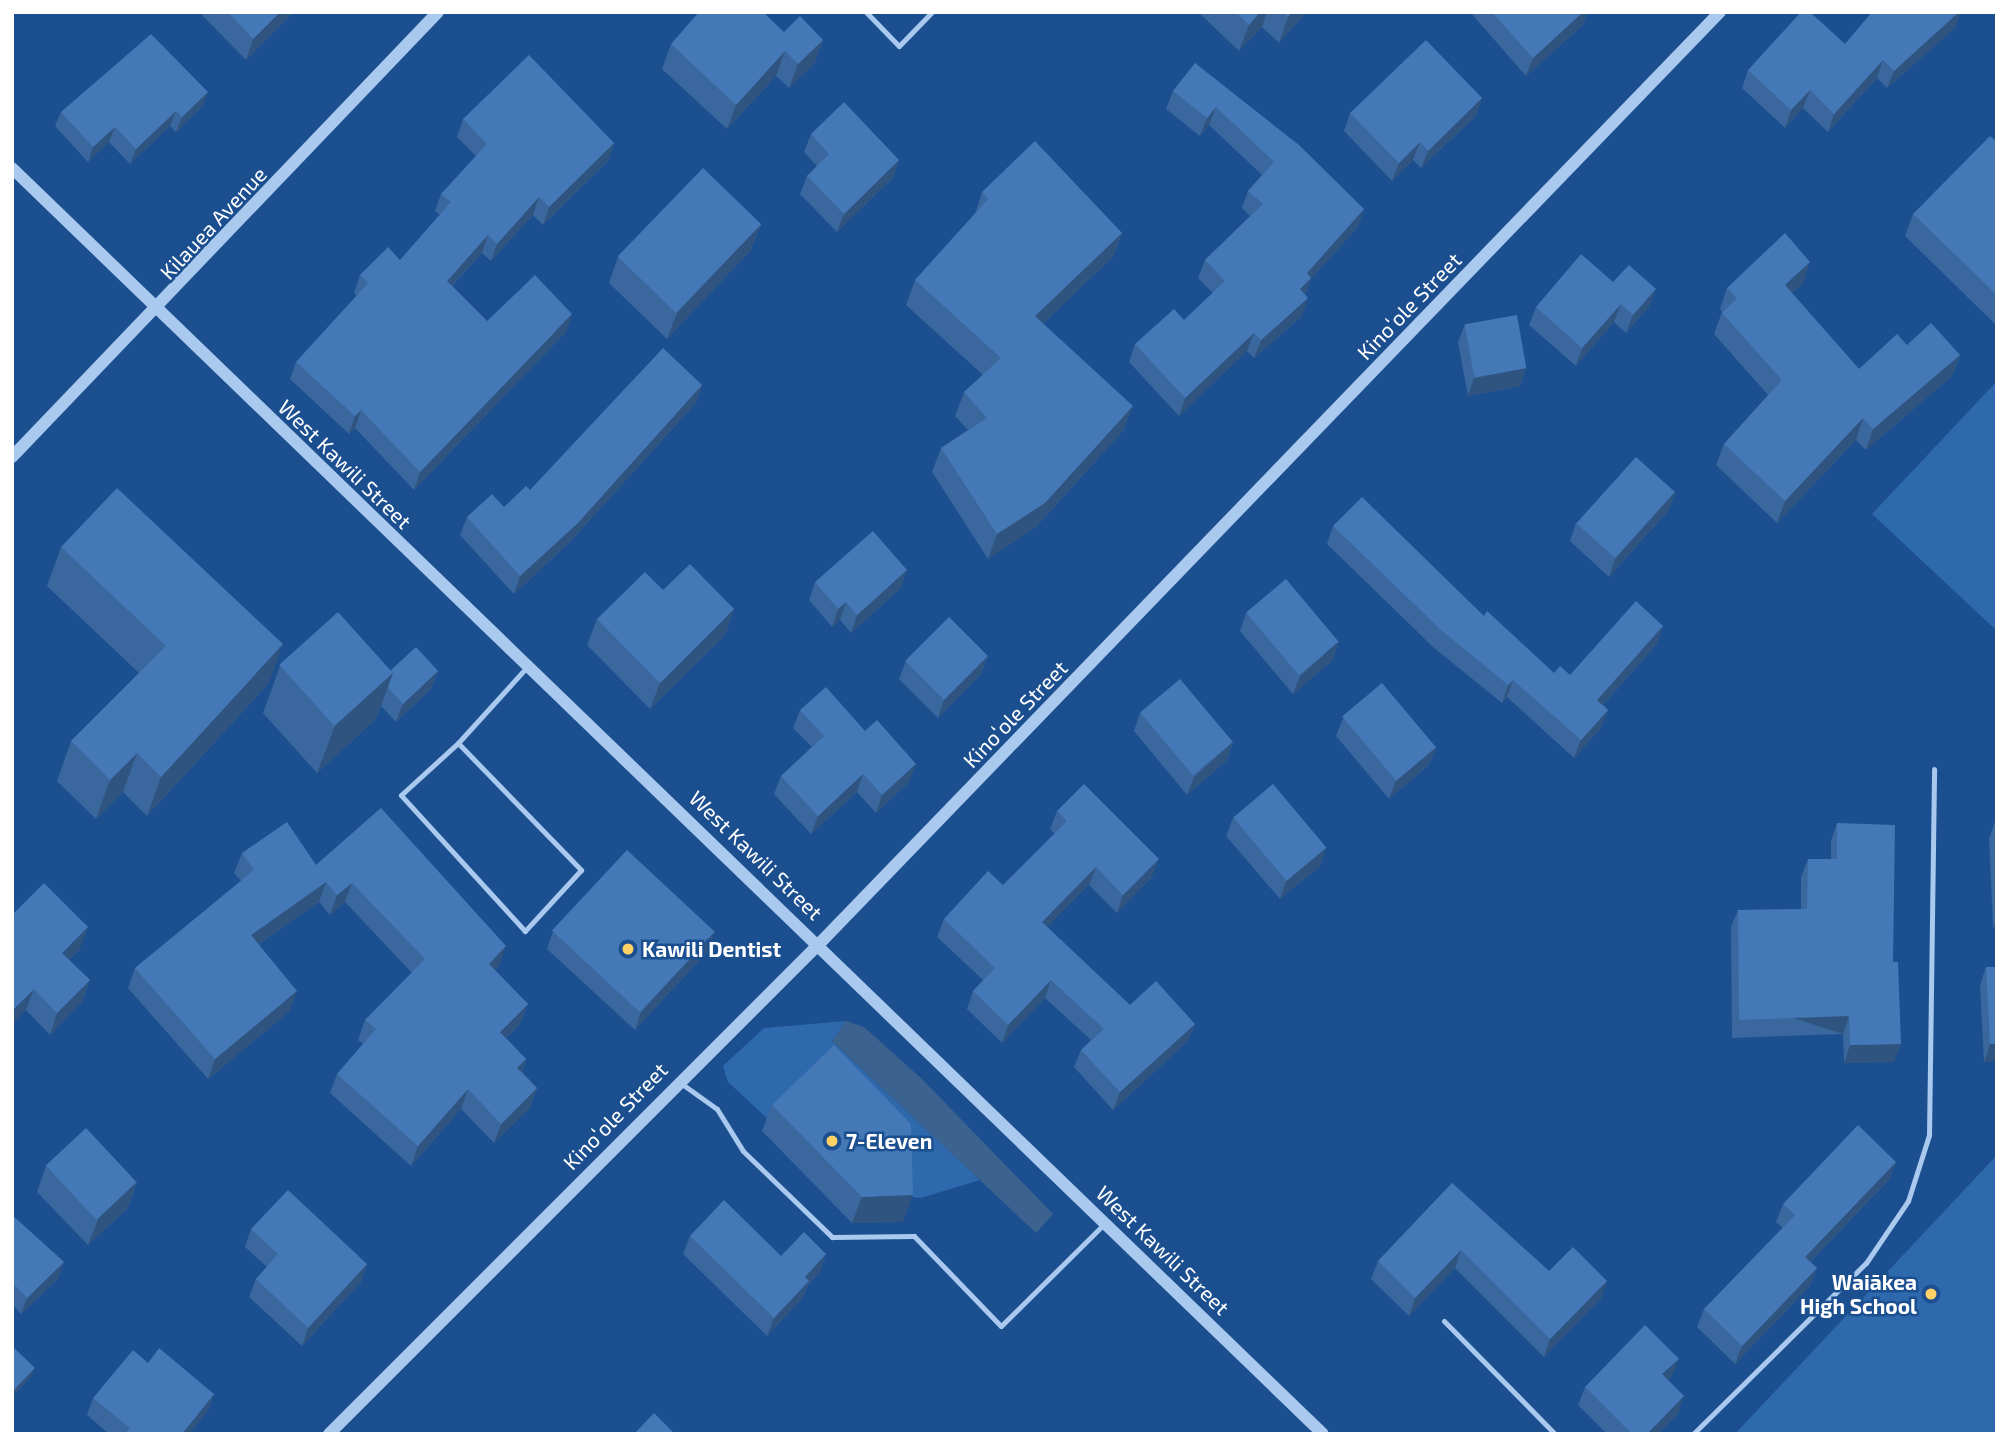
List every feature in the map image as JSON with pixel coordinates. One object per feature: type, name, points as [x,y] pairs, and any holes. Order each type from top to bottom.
[{"type":"street","name":"Kilauea Avenue","points":[[12,457],[156,311],[438,12]]},
{"type":"street","name":"Kinoʻole Street","points":[[329,1434],[676,1080],[820,943],[1720,12]]},
{"type":"street","name":"West Kawili Street","points":[[12,168],[156,311],[820,943],[1323,1434]]},
{"type":"lane","points":[[866,12],[899,46],[932,12]]},
{"type":"lane","points":[[458,743],[580,870],[525,930],[401,795],[458,743],[528,666]]},
{"type":"lane","points":[[1693,1434],[1866,1263],[1908,1201],[1929,1135],[1934,769]]},
{"type":"lane","points":[[676,1080],[717,1109],[743,1151],[832,1237],[914,1236],[1001,1326],[1106,1222]]},
{"type":"lane","points":[[1444,1321],[1555,1434]]},
{"type":"shaded area","points":[[1997,381],[1997,631],[1872,514]]},
{"type":"shaded area","points":[[846,1021],[832,1041],[980,1180],[921,1198],[903,1196],[771,1122],[728,1082],[723,1066],[764,1028]]},
{"type":"shaded area","points":[[846,1021],[864,1027],[922,1079],[1053,1214],[1036,1233],[832,1041]]},
{"type":"shaded area","name":"Waiākea High School","points":[[1997,1155],[1997,1434],[1735,1434]]},
{"type":"building","points":[[228,12],[280,12],[253,39]]},
{"type":"building","points":[[699,12],[763,12],[784,32],[800,16],[823,40],[798,64],[785,51],[736,105],[671,44]]},
{"type":"building","points":[[1236,12],[1260,12],[1249,25]]},
{"type":"building","points":[[1492,12],[1583,12],[1533,58]]},
{"type":"building","points":[[1801,12],[1810,12],[1845,44],[1872,12],[1959,12],[1894,71],[1883,60],[1834,114],[1810,90],[1791,110],[1748,70]]},
{"type":"building","points":[[151,34],[208,92],[182,117],[176,111],[136,149],[115,127],[93,147],[61,112]]},
{"type":"building","points":[[1426,40],[1482,98],[1428,151],[1420,142],[1399,163],[1350,113]]},
{"type":"building","points":[[529,55],[614,143],[549,207],[539,197],[497,244],[488,235],[447,281],[487,321],[535,275],[572,314],[420,472],[361,410],[355,416],[296,362],[368,283],[360,275],[388,247],[400,260],[451,202],[441,194],[487,144],[463,119]]},
{"type":"building","points":[[1195,63],[1299,145],[1364,209],[1307,273],[1311,278],[1300,289],[1308,298],[1261,340],[1254,333],[1185,398],[1135,344],[1174,309],[1184,320],[1225,281],[1205,260],[1263,204],[1248,191],[1274,162],[1216,107],[1207,118],[1173,91]]},
{"type":"building","points":[[844,102],[899,160],[844,214],[807,176],[829,154],[811,134]]},
{"type":"building","points":[[1990,136],[1997,142],[1997,295],[1913,214]]},
{"type":"building","points":[[1035,141],[1122,233],[1035,316],[1133,406],[1045,503],[997,534],[941,448],[987,418],[964,392],[1001,358],[915,280],[988,199],[982,192]]},
{"type":"building","points":[[703,168],[761,224],[676,313],[618,256]]},
{"type":"building","points":[[1785,233],[1810,262],[1785,285],[1859,369],[1897,334],[1907,345],[1931,323],[1960,355],[1873,429],[1863,418],[1785,501],[1724,444],[1782,380],[1722,313],[1737,298],[1727,288]]},
{"type":"building","points":[[1581,254],[1613,282],[1629,265],[1656,289],[1633,315],[1621,304],[1582,348],[1536,307]]},
{"type":"building","points":[[1517,315],[1526,368],[1474,377],[1465,324]]},
{"type":"building","points":[[663,348],[702,385],[577,524],[520,576],[467,517],[492,494],[504,507],[526,486],[530,490]]},
{"type":"building","points":[[1636,457],[1675,492],[1615,558],[1576,523]]},
{"type":"building","points":[[117,488],[283,644],[161,777],[137,753],[110,780],[71,741],[166,646],[61,547]]},
{"type":"building","points":[[1362,497],[1484,616],[1487,611],[1554,673],[1560,666],[1570,675],[1636,601],[1663,626],[1597,700],[1608,710],[1581,740],[1513,680],[1508,685],[1440,629],[1333,526]]},
{"type":"building","points":[[873,531],[907,570],[857,615],[846,602],[838,609],[815,582]]},
{"type":"building","points":[[690,564],[734,609],[660,683],[597,619],[645,572],[663,590]]},
{"type":"building","points":[[1286,579],[1339,642],[1299,675],[1246,612]]},
{"type":"building","points":[[338,612],[393,673],[334,726],[279,665]]},
{"type":"building","points":[[949,617],[988,656],[944,700],[905,661]]},
{"type":"building","points":[[416,647],[438,671],[403,704],[388,688],[393,673],[391,670]]},
{"type":"building","points":[[1180,679],[1233,742],[1193,775],[1140,712]]},
{"type":"building","points":[[1382,683],[1436,747],[1396,781],[1342,716]]},
{"type":"building","points":[[826,687],[865,731],[877,720],[916,764],[882,795],[863,774],[818,816],[781,776],[824,736],[800,710]]},
{"type":"building","points":[[1084,784],[1159,859],[1123,895],[1096,867],[1042,922],[1130,1005],[1156,981],[1195,1024],[1120,1092],[1081,1050],[1104,1029],[1051,980],[1008,1025],[973,991],[995,968],[944,919],[988,871],[1003,885],[1067,821],[1057,811]]},
{"type":"building","points":[[1273,784],[1326,848],[1287,881],[1233,817]]},
{"type":"building","points":[[381,808],[506,946],[489,964],[528,1004],[500,1032],[526,1059],[517,1068],[537,1088],[501,1124],[468,1089],[418,1146],[337,1074],[376,1029],[365,1020],[425,959],[352,883],[337,895],[326,882],[251,935],[297,991],[215,1059],[135,968],[254,870],[242,853],[287,822],[316,865]]},
{"type":"building","points":[[1837,823],[1895,825],[1893,962],[1898,962],[1901,1044],[1850,1045],[1849,1016],[1739,1020],[1738,910],[1807,909],[1808,859],[1837,859]]},
{"type":"building","name":"Kawili Dentist","points":[[627,850],[715,932],[640,1012],[552,930]]},
{"type":"building","points":[[44,883],[88,927],[62,953],[90,980],[57,1013],[34,989],[12,1011],[12,915]]},
{"type":"building","points":[[1986,967],[1997,967],[1997,1044],[1990,1044]]},
{"type":"building","name":"7-Eleven","points":[[834,1045],[911,1124],[913,1195],[862,1197],[772,1105]]},
{"type":"building","points":[[1858,1125],[1896,1162],[1805,1257],[1817,1268],[1742,1346],[1704,1309],[1795,1215],[1783,1204]]},
{"type":"building","points":[[86,1128],[136,1182],[96,1220],[46,1166]]},
{"type":"building","points":[[1452,1183],[1549,1271],[1573,1247],[1607,1281],[1550,1339],[1461,1250],[1415,1298],[1378,1261]]},
{"type":"building","points":[[288,1190],[367,1264],[308,1328],[256,1279],[278,1254],[251,1229]]},
{"type":"building","points":[[724,1200],[781,1256],[804,1232],[826,1254],[805,1277],[809,1281],[774,1318],[690,1236]]},
{"type":"building","points":[[12,1215],[64,1262],[27,1298],[12,1282]]},
{"type":"building","points":[[1645,1325],[1679,1359],[1662,1374],[1684,1396],[1647,1434],[1632,1434],[1585,1387]]},
{"type":"building","points":[[12,1346],[35,1368],[12,1392]]},
{"type":"building","points":[[159,1348],[214,1394],[182,1434],[125,1434],[130,1428],[93,1398],[133,1350],[148,1363]]},
{"type":"building","points":[[654,1413],[675,1434],[634,1434]]},
{"type":"place","name":"Kawili Dentist","points":[[628,949]]},
{"type":"place","name":"7-Eleven","points":[[832,1141]]},
{"type":"place","name":"Waiākea High School","points":[[1931,1294]]}]
